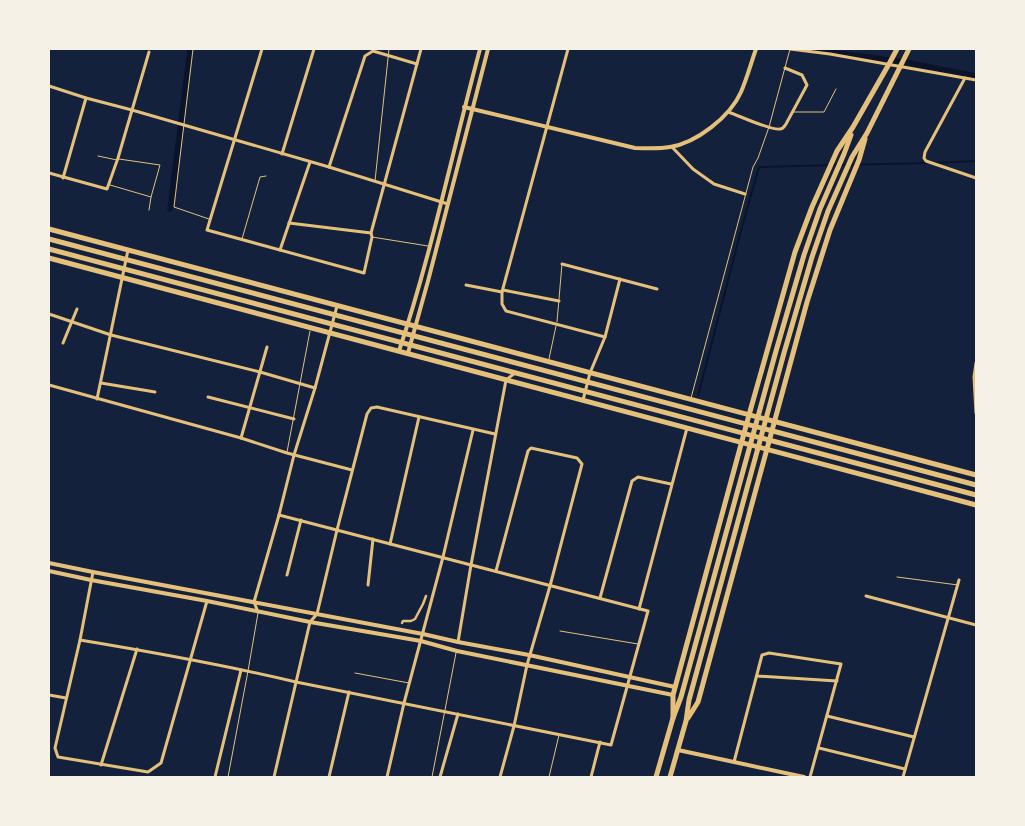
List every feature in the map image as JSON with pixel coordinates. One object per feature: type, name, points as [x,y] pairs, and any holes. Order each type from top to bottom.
[{"type":"main road","points":[[673,718],[675,687],[795,252],[837,151],[853,127],[896,49]]},
{"type":"main road","points":[[670,777],[686,721],[689,700],[698,667],[812,257],[828,211],[852,157],[867,133],[909,49]]},
{"type":"main road","points":[[656,777],[681,697],[804,255],[820,209],[844,154],[853,127]]},
{"type":"main road","points":[[686,721],[698,702],[794,347],[820,259],[836,214],[859,160],[867,133]]},
{"type":"main road","points":[[49,230],[976,475]]},
{"type":"main road","points":[[49,239],[588,382],[976,495]]},
{"type":"main road","points":[[49,249],[586,391],[976,485]]},
{"type":"main road","points":[[49,258],[976,504]]},
{"type":"main road","points":[[400,351],[410,344]]},
{"type":"main road","points":[[749,415],[771,435]]},
{"type":"main road","points":[[742,442],[771,435]]},
{"type":"street","points":[[262,49],[207,230],[364,274],[371,235],[421,49]]},
{"type":"street","points":[[282,154],[314,49]]},
{"type":"street","points":[[400,351],[442,202],[464,107],[480,49]]},
{"type":"street","points":[[408,353],[449,204],[488,49]]},
{"type":"street","points":[[568,49],[502,291],[502,304],[506,311],[605,336]]},
{"type":"street","points":[[464,107],[635,148],[672,147],[694,139],[728,112],[740,94],[756,49]]},
{"type":"street","points":[[788,49],[830,54],[976,80]]},
{"type":"street","points":[[830,54],[831,49]]},
{"type":"street","points":[[329,167],[364,56],[373,51],[417,64]]},
{"type":"street","points":[[49,174],[107,189],[118,159],[149,52]]},
{"type":"street","points":[[728,112],[769,127],[782,129],[807,85],[802,75],[785,68]]},
{"type":"street","points":[[965,78],[925,152],[924,158],[926,161],[976,178]]},
{"type":"street","points":[[49,86],[329,167],[449,204]]},
{"type":"street","points":[[63,178],[86,98]]},
{"type":"street","points":[[672,147],[693,169],[714,184],[745,194]]},
{"type":"street","points":[[280,250],[310,162]]},
{"type":"street","points":[[289,223],[371,235]]},
{"type":"street","points":[[97,399],[128,250]]},
{"type":"street","points":[[562,264],[657,289]]},
{"type":"street","points":[[583,400],[590,373],[605,336],[620,279]]},
{"type":"street","points":[[466,286],[559,301]]},
{"type":"street","points":[[258,612],[254,602],[337,305]]},
{"type":"street","points":[[63,343],[77,310]]},
{"type":"street","points":[[49,314],[111,335],[260,372],[315,388]]},
{"type":"street","points":[[241,438],[267,347]]},
{"type":"street","points":[[976,363],[974,377],[976,413]]},
{"type":"street","points":[[458,642],[506,380],[516,372]]},
{"type":"street","points":[[101,383],[154,392]]},
{"type":"street","points":[[49,385],[352,470]]},
{"type":"street","points":[[208,397],[294,420]]},
{"type":"street","points":[[274,777],[310,622],[317,614],[367,414],[371,408],[377,407],[495,434]]},
{"type":"street","points":[[390,544],[419,417]]},
{"type":"street","points":[[639,608],[686,428]]},
{"type":"street","points":[[386,777],[443,557],[473,430]]},
{"type":"street","points":[[496,571],[528,450],[532,448],[577,458],[582,464],[550,586],[529,656],[514,726],[500,777]]},
{"type":"street","points":[[976,469],[976,475]]},
{"type":"street","points":[[600,598],[632,481],[638,477],[671,484]]},
{"type":"street","points":[[80,640],[137,649],[611,745],[648,611],[279,515]]},
{"type":"street","points":[[287,575],[301,520]]},
{"type":"street","points":[[368,585],[373,539]]},
{"type":"street","points":[[49,562],[93,572],[423,634],[675,687]]},
{"type":"street","points":[[49,571],[310,622],[421,641],[457,651],[673,695]]},
{"type":"street","points":[[93,572],[80,640],[55,748],[58,757],[148,772],[161,763],[207,601]]},
{"type":"street","points":[[903,777],[959,583]]},
{"type":"street","points":[[402,623],[403,620],[411,621],[415,619],[426,596]]},
{"type":"street","points":[[866,596],[976,625]]},
{"type":"street","points":[[101,765],[137,649]]},
{"type":"street","points":[[734,762],[762,655],[769,652],[841,664],[810,777]]},
{"type":"street","points":[[215,777],[241,670]]},
{"type":"street","points":[[757,676],[837,681]]},
{"type":"street","points":[[329,777],[349,692]]},
{"type":"street","points":[[49,695],[66,698]]},
{"type":"street","points":[[440,777],[458,714]]},
{"type":"street","points":[[827,716],[914,737]]},
{"type":"street","points":[[591,777],[600,742]]},
{"type":"street","points":[[819,748],[905,769]]},
{"type":"street","points":[[678,750],[804,777]]},
{"type":"lane","points":[[194,49],[174,207],[211,220]]},
{"type":"lane","points":[[374,182],[389,49]]},
{"type":"lane","points":[[691,400],[745,194],[753,166],[758,158],[769,127],[785,68],[788,49]]},
{"type":"lane","points":[[793,112],[824,112],[836,89]]},
{"type":"lane","points":[[98,156],[160,166],[149,210]]},
{"type":"lane","points":[[242,240],[260,177],[266,176]]},
{"type":"lane","points":[[109,185],[151,197]]},
{"type":"lane","points":[[371,235],[430,246]]},
{"type":"lane","points":[[549,362],[557,324],[562,264]]},
{"type":"lane","points":[[287,453],[310,328]]},
{"type":"lane","points":[[896,577],[959,583]]},
{"type":"lane","points":[[228,777],[258,612]]},
{"type":"lane","points":[[560,631],[639,644]]},
{"type":"lane","points":[[432,777],[457,651]]},
{"type":"lane","points":[[355,672],[409,683]]},
{"type":"lane","points":[[549,777],[559,734]]},
{"type":"waterway","points":[[170,209],[190,49]]},
{"type":"waterway","points":[[808,49],[905,62],[976,76]]},
{"type":"waterway","points":[[934,163],[976,161]]},
{"type":"waterway","points":[[841,165],[929,163]]},
{"type":"waterway","points":[[698,396],[759,167],[836,165]]}]
